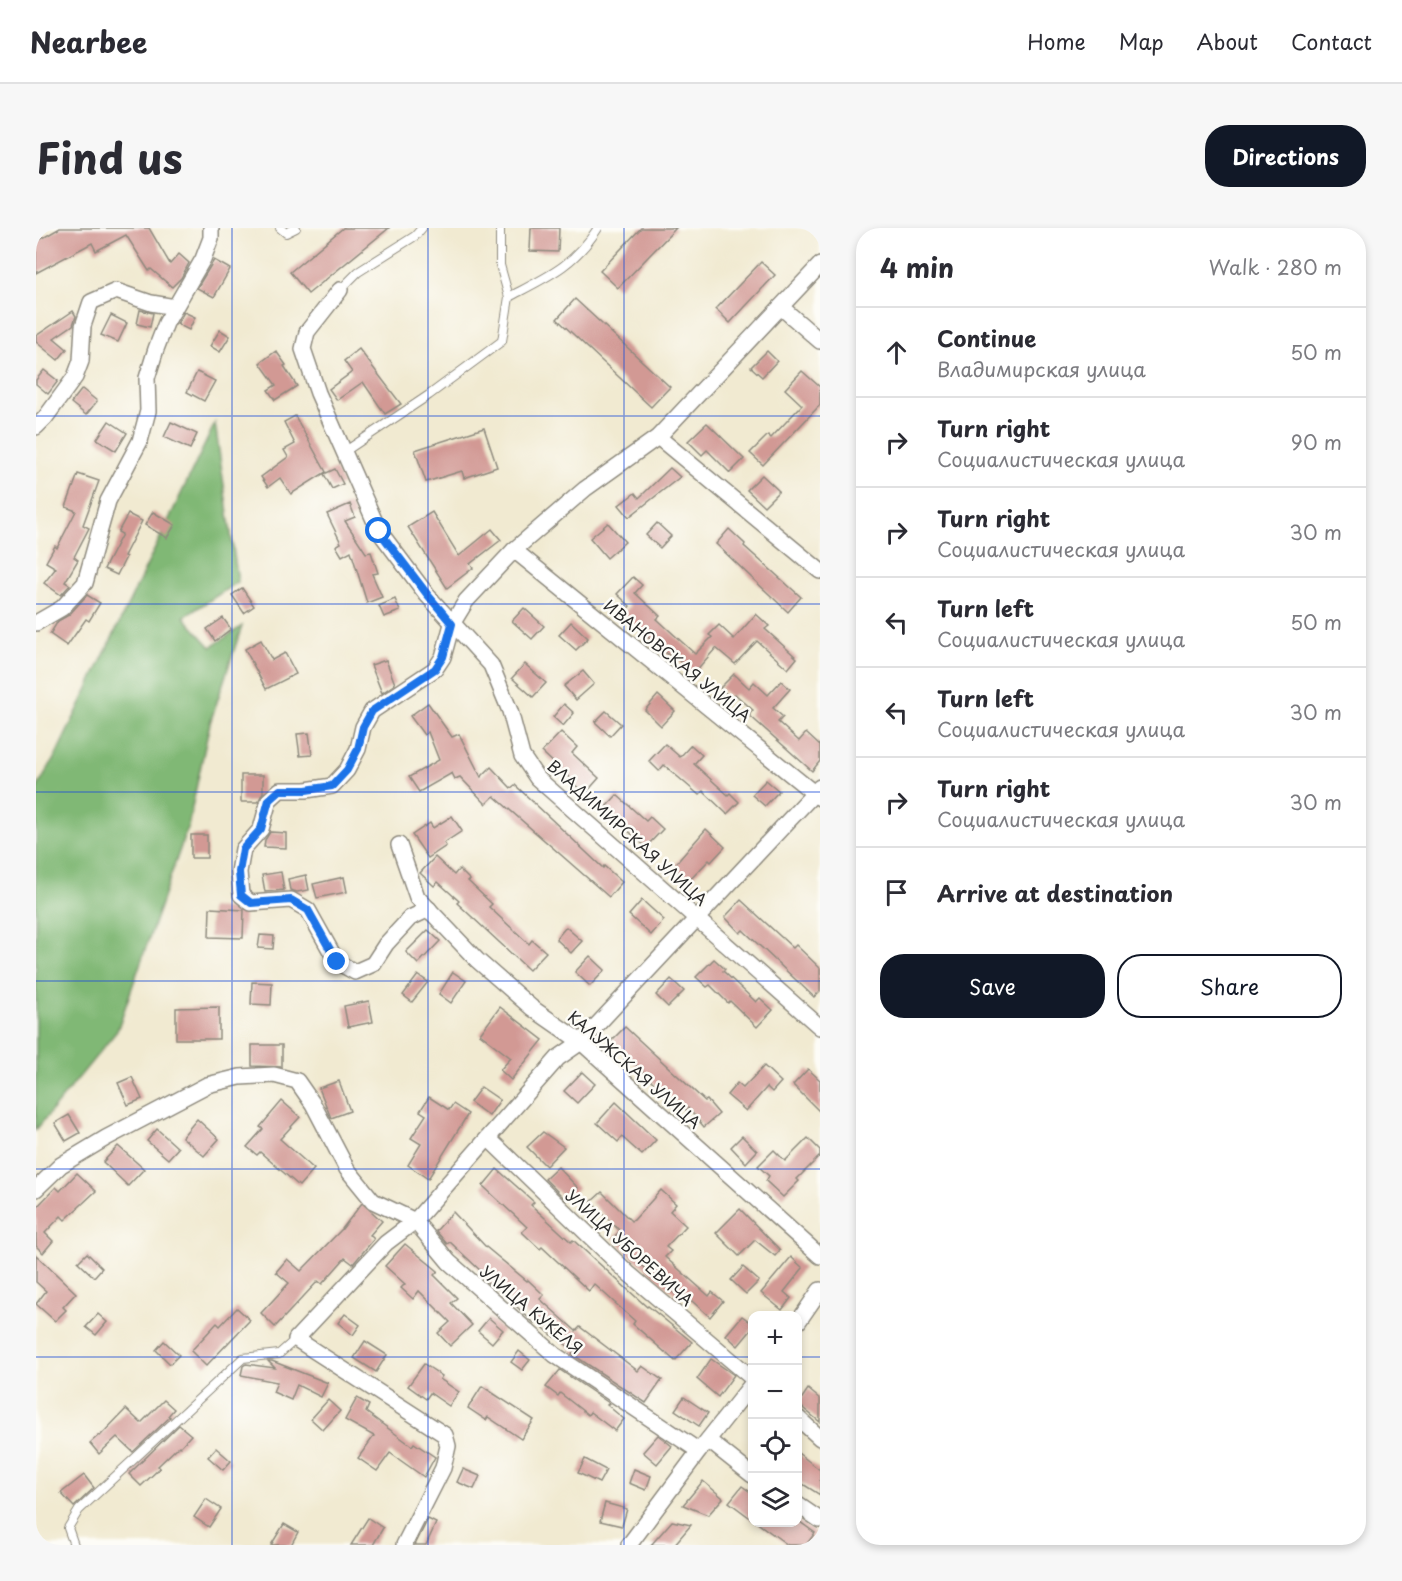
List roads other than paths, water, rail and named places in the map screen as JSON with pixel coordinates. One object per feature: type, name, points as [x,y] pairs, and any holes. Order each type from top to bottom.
[{"type":"street","points":[[36,623],[62,608],[85,583],[108,501],[140,441],[148,411],[147,378],[166,323],[203,259],[211,233]]},
{"type":"street","points":[[429,909],[410,918],[386,944],[373,964],[355,972],[337,962],[308,910],[291,900],[251,903],[241,895],[239,872],[243,849],[261,829],[269,800],[280,790],[306,790],[332,786],[347,770],[358,749],[363,727],[372,711],[435,669],[443,657],[452,624],[466,601],[514,549],[593,483],[658,436],[820,265]]},
{"type":"street","name":"ВЛАДИМИРСКАЯ УЛИЦА","points":[[340,290],[307,332],[303,349],[318,393],[379,531],[452,624],[491,665],[510,711],[522,756],[537,778],[820,1027]]},
{"type":"street","points":[[36,427],[75,377],[81,360],[83,326],[91,302],[116,291],[151,303],[176,307]]},
{"type":"street","points":[[781,307],[820,341]]},
{"type":"street","points":[[658,436],[820,571]]},
{"type":"street","name":"ИВАНОВСКАЯ УЛИЦА","points":[[514,549],[818,793]]},
{"type":"street","points":[[404,1545],[420,1509],[443,1468],[448,1446],[445,1435],[296,1339],[386,1243],[415,1221],[558,1058],[581,1042],[818,793]]},
{"type":"street","name":"КАЛУЖСКАЯ УЛИЦА","points":[[399,845],[417,897],[477,960],[532,1008],[581,1042],[820,1256]]},
{"type":"street","points":[[36,1189],[61,1165],[106,1138],[207,1085],[240,1077],[274,1075],[297,1081],[313,1104],[347,1169],[373,1201],[415,1221]]},
{"type":"street","name":"УЛИЦА УБОРЕВИЧА","points":[[488,1138],[628,1273],[748,1374]]},
{"type":"street","name":"УЛИЦА КУКЕЛЯ","points":[[415,1221],[448,1262],[555,1354],[750,1473]]},
{"type":"street","points":[[802,1316],[820,1290]]},
{"type":"street","points":[[629,1545],[748,1390]]},
{"type":"street","points":[[799,1419],[820,1438]]},
{"type":"street","points":[[802,1508],[820,1520]]},
{"type":"lane","points":[[280,228],[286,233],[296,228]]},
{"type":"lane","points":[[340,290],[358,272],[415,236],[422,228]]},
{"type":"lane","points":[[344,452],[429,395],[502,341],[509,297],[500,265],[500,228]]},
{"type":"lane","points":[[509,297],[561,270],[586,247],[598,228]]},
{"type":"lane","points":[[74,1545],[68,1528],[79,1510],[179,1415],[243,1358],[279,1354],[296,1339]]}]
